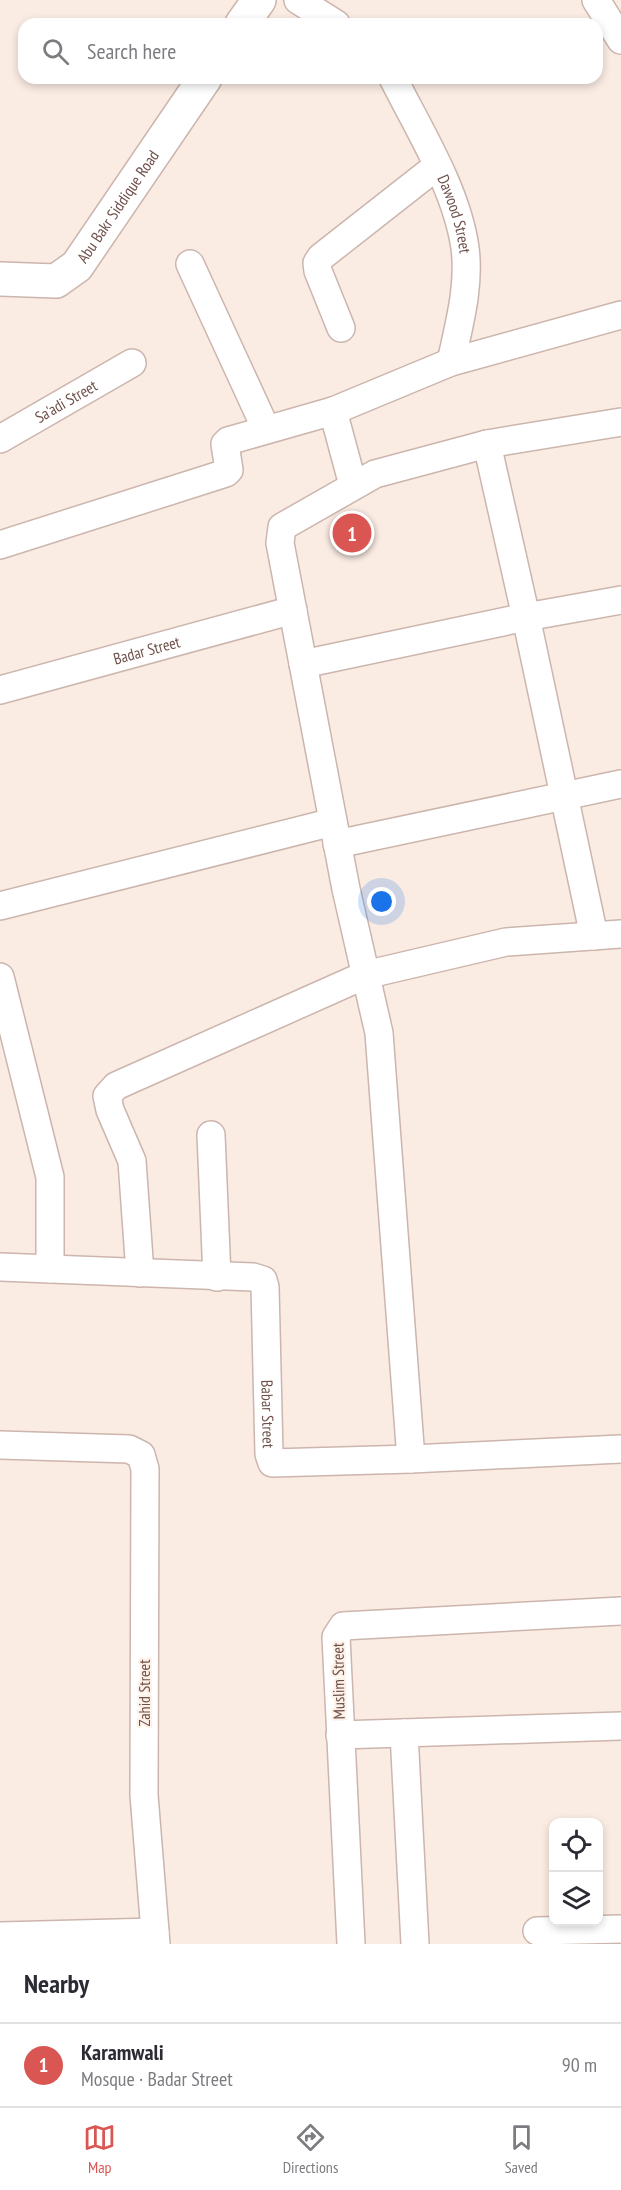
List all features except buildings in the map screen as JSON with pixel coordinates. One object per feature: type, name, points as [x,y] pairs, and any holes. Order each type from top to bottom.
[{"type":"street","points":[[246,18],[259,0]]},
{"type":"street","points":[[298,0],[326,18]]},
{"type":"street","points":[[596,0],[621,40]]},
{"type":"street","name":"Abu Bakr Siddique Road","points":[[0,279],[56,281],[77,266],[201,84]]},
{"type":"street","name":"Dawood Street","points":[[396,84],[449,189],[465,248],[464,305],[451,362]]},
{"type":"street","points":[[341,328],[316,263],[437,166]]},
{"type":"street","points":[[190,264],[266,429]]},
{"type":"street","points":[[0,545],[226,473],[229,470],[225,444],[228,441],[333,411],[451,362],[621,315]]},
{"type":"street","name":"Sa'adi Street","points":[[0,439],[132,363]]},
{"type":"street","points":[[333,411],[353,485]]},
{"type":"street","points":[[411,1459],[379,1034],[335,833],[280,543],[282,527],[375,474],[487,444],[621,422]]},
{"type":"street","points":[[487,444],[594,936]]},
{"type":"street","points":[[303,664],[526,617],[621,600]]},
{"type":"street","name":"Badar Street","points":[[0,690],[293,610]]},
{"type":"street","points":[[0,906],[335,833],[564,796],[621,784]]},
{"type":"street","points":[[140,1273],[132,1161],[110,1110],[107,1096],[116,1086],[365,975],[506,942],[621,934]]},
{"type":"street","points":[[0,977],[50,1177],[50,1269]]},
{"type":"street","points":[[211,1135],[217,1277]]},
{"type":"street","name":"Babar Street","points":[[0,1267],[253,1277],[263,1280],[269,1454],[272,1462],[411,1459],[621,1449]]},
{"type":"street","name":"Zahid Street","points":[[0,1445],[129,1449],[141,1455],[145,1469],[144,1795],[155,1938]]},
{"type":"street","name":"Muslim Street","points":[[351,1944],[336,1637],[344,1626],[621,1611]]},
{"type":"street","points":[[340,1735],[621,1726]]},
{"type":"street","points":[[404,1733],[415,1944]]},
{"type":"street","points":[[537,1931],[621,1929]]},
{"type":"street","points":[[0,1936],[155,1938]]},
{"type":"place","name":"Karamwali","points":[[352,533]]}]
